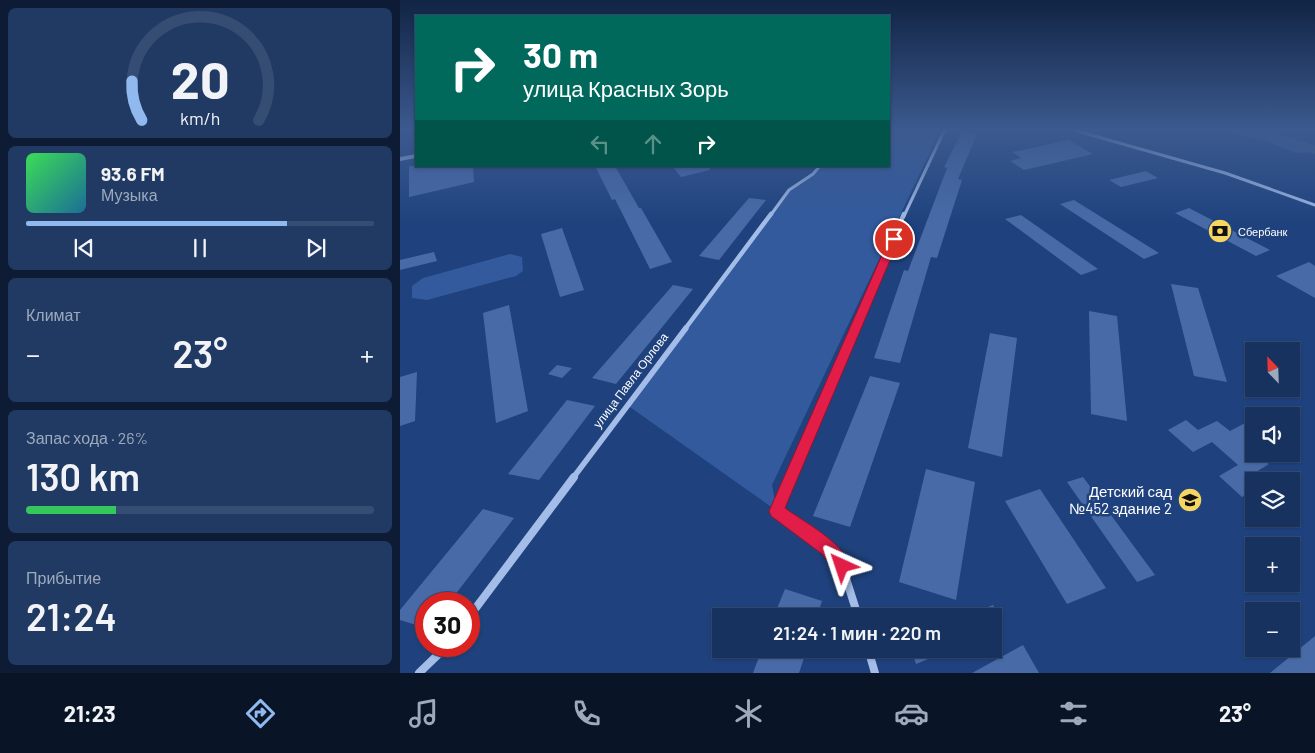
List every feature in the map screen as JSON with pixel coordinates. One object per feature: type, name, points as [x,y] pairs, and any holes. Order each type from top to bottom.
[{"type":"street","points":[[855,608],[842,566],[828,549],[777,511],[904,215],[930,160]]},
{"type":"street","points":[[1182,160],[1226,173],[1315,205]]},
{"type":"street","name":"улица Павла Орлова","points":[[480,602],[789,190],[813,174],[819,167]]},
{"type":"street","points":[[419,673],[436,657]]},
{"type":"street","points":[[870,658],[874,673]]},
{"type":"shaded area","points":[[890,160],[926,160],[772,485],[777,511],[627,405],[789,190],[813,174],[818,167],[890,167]]},
{"type":"shaded area","points":[[510,254],[522,257],[523,271],[516,276],[427,300],[412,298],[412,286],[423,278]]},
{"type":"building","points":[[947,160],[966,160],[958,179],[962,180],[937,258],[931,257],[900,363],[874,358],[904,270],[908,271],[947,168],[944,167]]},
{"type":"building","points":[[1012,160],[1065,160],[1024,170],[1010,161]]},
{"type":"building","points":[[409,166],[473,167],[474,182],[409,197]]},
{"type":"building","points":[[596,167],[616,167],[672,262],[650,269],[615,199],[612,200]]},
{"type":"building","points":[[673,167],[710,167],[710,170],[681,177]]},
{"type":"building","points":[[1146,171],[1158,178],[1121,187],[1109,180]]},
{"type":"building","points":[[749,198],[766,200],[719,260],[699,256]]},
{"type":"building","points":[[1074,200],[1159,253],[1144,259],[1060,204]]},
{"type":"building","points":[[1189,208],[1270,250],[1256,256],[1175,213]]},
{"type":"building","points":[[1021,215],[1098,269],[1081,275],[1005,219]]},
{"type":"building","points":[[562,228],[584,290],[560,297],[541,234]]},
{"type":"building","points":[[434,252],[437,261],[400,270],[400,260]]},
{"type":"building","points":[[1309,262],[1315,266],[1315,298],[1276,276]]},
{"type":"building","points":[[1171,284],[1198,288],[1227,382],[1194,376]]},
{"type":"building","points":[[673,285],[693,289],[616,384],[592,378]]},
{"type":"building","points":[[509,305],[528,411],[496,423],[483,313]]},
{"type":"building","points":[[1089,311],[1117,316],[1127,421],[1091,414]]},
{"type":"building","points":[[990,333],[1017,338],[1002,457],[968,448]]},
{"type":"building","points":[[557,365],[572,368],[562,378],[548,374]]},
{"type":"building","points":[[417,372],[415,421],[400,426],[400,377]]},
{"type":"building","points":[[870,376],[900,383],[850,527],[813,516]]},
{"type":"building","points":[[567,400],[595,406],[539,480],[508,474]]},
{"type":"building","points":[[1186,420],[1198,430],[1217,421],[1230,431],[1245,423],[1245,462],[1266,462],[1269,464],[1256,472],[1245,472],[1245,495],[1242,497],[1219,476],[1238,465],[1212,442],[1193,452],[1168,430]]},
{"type":"building","points":[[926,469],[975,482],[956,600],[899,582]]},
{"type":"building","points":[[1083,477],[1155,575],[1137,582],[1067,482]]},
{"type":"building","points":[[1040,489],[1106,588],[1067,604],[1005,501]]},
{"type":"building","points":[[483,509],[514,518],[457,592],[415,592],[415,625],[400,620],[400,610]]},
{"type":"building","points":[[785,589],[822,601],[820,608],[777,608]]},
{"type":"building","points":[[1315,636],[1315,673],[1270,673],[1289,657],[1300,657],[1300,648]]},
{"type":"building","points":[[1023,645],[1039,673],[972,673]]},
{"type":"building","points":[[759,658],[804,658],[799,673],[753,673]]},
{"type":"building","points":[[914,658],[930,658],[916,664]]},
{"type":"place","name":"Сбербанк","points":[[1220,231]]},
{"type":"place","name":"Детский сад №452 здание 2","points":[[1190,500]]},
{"type":"route","points":[[842,566],[828,549],[793,521],[777,511],[894,239]]}]
